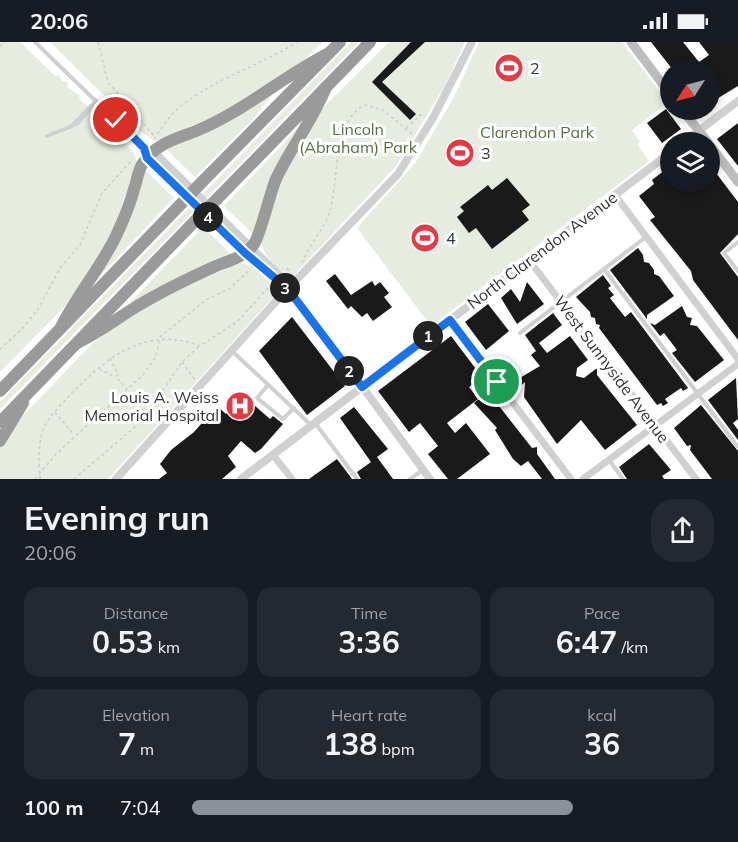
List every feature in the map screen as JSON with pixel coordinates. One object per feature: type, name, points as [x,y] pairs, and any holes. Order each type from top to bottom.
[{"type":"highway","points":[[0,391],[340,42]]},
{"type":"highway","points":[[0,422],[370,43]]},
{"type":"highway","points":[[60,329],[73,302],[96,272],[112,244],[130,204],[145,154],[164,143],[232,114],[300,68],[329,53]]},
{"type":"highway","points":[[77,343],[103,331],[153,297],[188,279],[238,259],[256,242],[266,205],[287,156],[317,110],[326,87]]},
{"type":"highway","points":[[0,379],[24,366]]},
{"type":"highway","points":[[0,441],[14,422],[27,394]]},
{"type":"main road","points":[[631,42],[660,81]]},
{"type":"main road","points":[[690,120],[699,131]]},
{"type":"main road","points":[[720,158],[738,182]]},
{"type":"street","points":[[116,479],[288,289],[405,165],[472,42]]},
{"type":"street","points":[[699,131],[738,101]]},
{"type":"street","points":[[145,154],[288,289],[430,479]]},
{"type":"street","name":"North Clarendon Avenue","points":[[241,479],[660,161]]},
{"type":"street","points":[[615,195],[738,359]]},
{"type":"street","name":"West Sunnyside Avenue","points":[[529,260],[696,479]]},
{"type":"street","points":[[450,320],[500,380],[571,479]]},
{"type":"street","points":[[583,479],[738,364]]},
{"type":"street","points":[[273,454],[292,479]]},
{"type":"lane","points":[[35,42],[145,154]]},
{"type":"lane","points":[[47,136],[72,126],[94,103]]},
{"type":"lane","points":[[520,333],[646,236]]},
{"type":"lane","points":[[738,242],[724,253],[738,271]]},
{"type":"lane","points":[[604,269],[738,447]]},
{"type":"lane","points":[[232,351],[313,424],[357,479]]},
{"type":"lane","points":[[268,385],[257,398],[262,403],[283,419],[294,408]]},
{"type":"lane","points":[[609,460],[623,479]]},
{"type":"lane","points":[[410,479],[423,469]]},
{"type":"path","points":[[0,46],[5,42]]},
{"type":"path","points":[[98,42],[108,82],[155,137],[174,113],[187,102],[246,67],[297,42]]},
{"type":"path","points":[[302,264],[308,248],[328,215],[337,179],[341,136],[347,124],[362,106],[371,105],[384,110],[415,136]]},
{"type":"path","points":[[406,129],[423,113]]},
{"type":"path","points":[[347,124],[355,129],[361,123]]},
{"type":"path","points":[[0,349],[22,329],[38,309],[60,267],[81,242],[102,193],[145,154]]},
{"type":"path","points":[[34,479],[75,436],[128,389],[152,364],[160,341],[174,324],[206,300],[229,289],[250,270]]},
{"type":"path","points":[[74,479],[142,422],[182,361],[238,321],[268,288]]},
{"type":"path","points":[[40,479],[42,433],[55,412],[110,357],[135,346],[160,341],[182,340],[200,346]]},
{"type":"path","points":[[110,357],[116,369],[116,377]]},
{"type":"path","points":[[182,361],[195,381]]},
{"type":"path","points":[[97,368],[107,376],[116,377],[128,389]]},
{"type":"path","points":[[55,412],[75,436]]},
{"type":"green space","points":[[0,42],[20,42],[55,76],[59,75],[62,82],[67,81],[68,88],[79,95],[80,100],[111,126],[111,130],[134,153],[137,162],[109,242],[67,304],[0,372]]},
{"type":"green space","name":"Lincoln (Abraham) Park","points":[[50,42],[323,42],[300,64],[234,108],[155,141],[140,131]]},
{"type":"green space","points":[[351,42],[359,42],[0,409],[0,402]]},
{"type":"green space","name":"Lincoln (Abraham) Park","points":[[389,42],[465,42],[444,87],[396,166],[295,274],[288,277],[274,265],[267,255],[261,238],[279,184],[321,110]]},
{"type":"green space","name":"Clarendon Park","points":[[479,42],[622,42],[660,92],[660,109],[632,130],[640,142],[637,144],[649,161],[431,326],[357,228],[416,162],[454,97]]},
{"type":"green space","points":[[274,92],[253,119],[195,177],[165,148]]},
{"type":"green space","points":[[301,125],[253,234],[224,206]]},
{"type":"green space","points":[[145,170],[174,198],[95,281]]},
{"type":"green space","points":[[203,227],[233,256],[122,311]]},
{"type":"green space","points":[[241,263],[254,267],[276,289],[276,294],[108,479],[0,479],[0,447],[15,424],[91,345],[117,325],[175,290]]},
{"type":"building","points":[[411,42],[425,42],[382,82],[416,114],[410,120],[372,82]]},
{"type":"building","points":[[651,42],[683,42],[697,60],[665,60]]},
{"type":"building","points":[[699,42],[738,42],[738,86],[720,97],[720,60],[702,60],[709,55]]},
{"type":"building","points":[[660,113],[660,120],[674,120],[681,129],[677,132],[660,132],[660,140],[647,123]]},
{"type":"building","points":[[738,123],[738,166],[720,143],[720,137]]},
{"type":"building","points":[[660,174],[660,192],[720,192],[720,178],[738,202],[738,234],[720,253],[738,277],[738,340],[693,280],[691,271],[650,220],[655,217],[639,196],[654,184],[652,180]]},
{"type":"building","points":[[507,178],[530,205],[522,211],[529,220],[492,249],[476,228],[469,233],[457,217],[464,211],[460,207],[488,185],[492,190]]},
{"type":"building","points":[[638,248],[643,255],[644,262],[649,263],[654,274],[659,276],[674,296],[647,315],[647,319],[610,270]]},
{"type":"building","points":[[335,274],[351,295],[372,281],[375,286],[380,282],[389,293],[384,297],[392,307],[373,321],[367,313],[362,317],[351,306],[348,309],[326,281]]},
{"type":"building","points":[[603,275],[611,286],[608,288],[614,295],[610,298],[625,317],[631,312],[688,388],[683,391],[681,388],[665,399],[668,403],[663,406],[661,403],[657,405],[599,328],[600,325],[596,324],[595,318],[591,317],[590,312],[576,297]]},
{"type":"building","points":[[527,282],[544,304],[517,324],[501,298],[511,289],[520,302]]},
{"type":"building","points":[[488,304],[509,331],[486,350],[465,322]]},
{"type":"building","points":[[682,306],[687,317],[692,318],[690,325],[697,326],[724,360],[695,382],[672,353],[677,350],[664,333],[660,336],[650,323],[655,325]]},
{"type":"building","points":[[553,313],[562,325],[539,343],[547,353],[570,336],[588,360],[577,368],[576,376],[584,378],[597,368],[597,375],[637,425],[605,450],[581,420],[557,444],[524,397],[525,382],[518,388],[513,382],[540,366],[531,355],[536,351],[525,335]]},
{"type":"building","points":[[292,317],[345,386],[307,415],[259,351]]},
{"type":"building","points":[[451,336],[482,377],[469,387],[478,399],[447,423],[455,433],[466,423],[490,454],[457,479],[448,479],[428,454],[438,446],[420,423],[409,432],[378,391]]},
{"type":"building","points":[[736,378],[738,419],[733,423],[738,430],[738,440],[708,400]]},
{"type":"building","points":[[488,392],[532,448],[537,447],[537,454],[555,479],[542,479],[528,461],[521,466],[513,459],[495,430],[497,428],[474,403]]},
{"type":"building","points":[[239,397],[243,401],[246,398],[270,419],[273,416],[283,424],[261,449],[255,453],[241,441],[228,456],[236,467],[222,479],[159,479],[167,473],[160,464],[171,450],[194,432],[217,406],[226,414]]},
{"type":"building","points":[[701,405],[738,451],[738,479],[712,479],[690,450],[691,445],[687,446],[674,428]]},
{"type":"building","points":[[354,407],[388,449],[377,457],[393,479],[361,479],[357,472],[371,462],[340,418]]},
{"type":"building","points":[[649,444],[671,470],[662,476],[664,479],[627,479],[619,467]]},
{"type":"building","points":[[337,459],[352,479],[309,479]]},
{"type":"place","name":"2","points":[[509,68]]},
{"type":"place","name":"3","points":[[460,153]]},
{"type":"place","name":"4","points":[[425,238]]},
{"type":"place","name":"Louis A. Weiss Memorial Hospital","points":[[240,406]]},
{"type":"route","points":[[116,120],[144,148],[147,158],[245,253],[280,285],[288,289],[362,387],[450,320],[497,382]]}]
